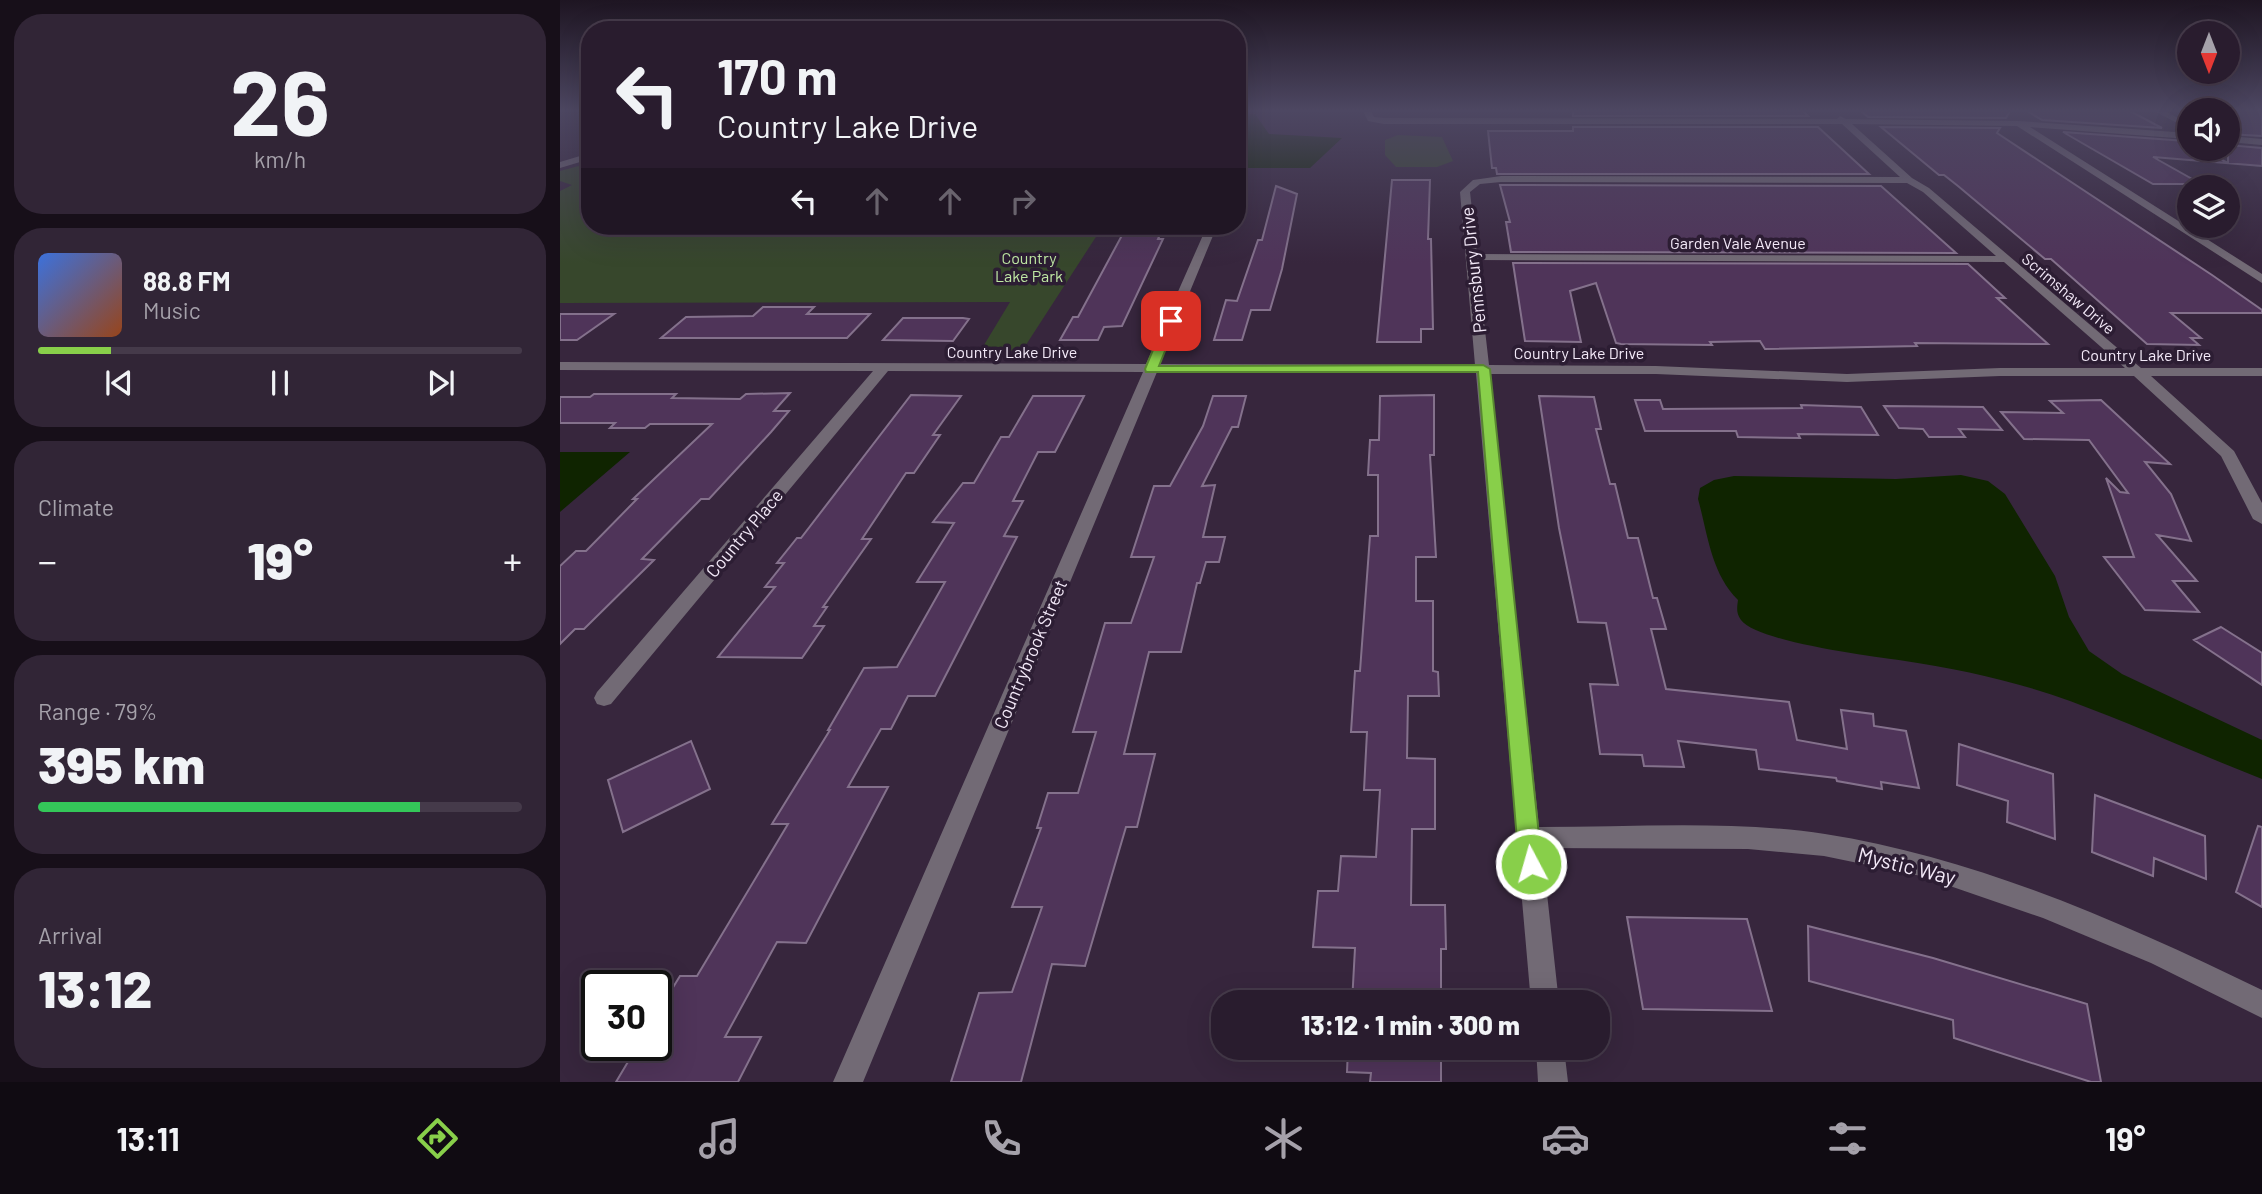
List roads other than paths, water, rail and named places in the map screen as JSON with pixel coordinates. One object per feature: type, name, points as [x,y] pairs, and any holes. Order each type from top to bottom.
[{"type":"street","name":"Scrimshaw Drive","points":[[1888,161],[1909,180],[1926,190],[2138,372],[2228,454],[2262,519]]},
{"type":"street","points":[[2077,161],[2262,279]]},
{"type":"street","name":"Pennsbury Drive","points":[[1544,990],[1465,192],[1478,181],[1909,180]]},
{"type":"street","name":"Countrybrook Street","points":[[848,1082],[1208,235]]},
{"type":"street","name":"Garden Vale Avenue","points":[[1472,257],[2004,259]]},
{"type":"street","name":"Country Lake Drive","points":[[560,366],[1656,370],[1847,378],[2000,372],[2262,372]]},
{"type":"street","name":"Country Place","points":[[604,698],[883,369]]},
{"type":"street","name":"Mystic Way","points":[[1528,837],[1748,838],[1824,845],[1921,865],[2060,912],[2160,954],[2262,1004]]},
{"type":"street","points":[[1551,1060],[1553,1082]]},
{"type":"park label","name":"Country Lake Park","points":[[1029,266]]}]
